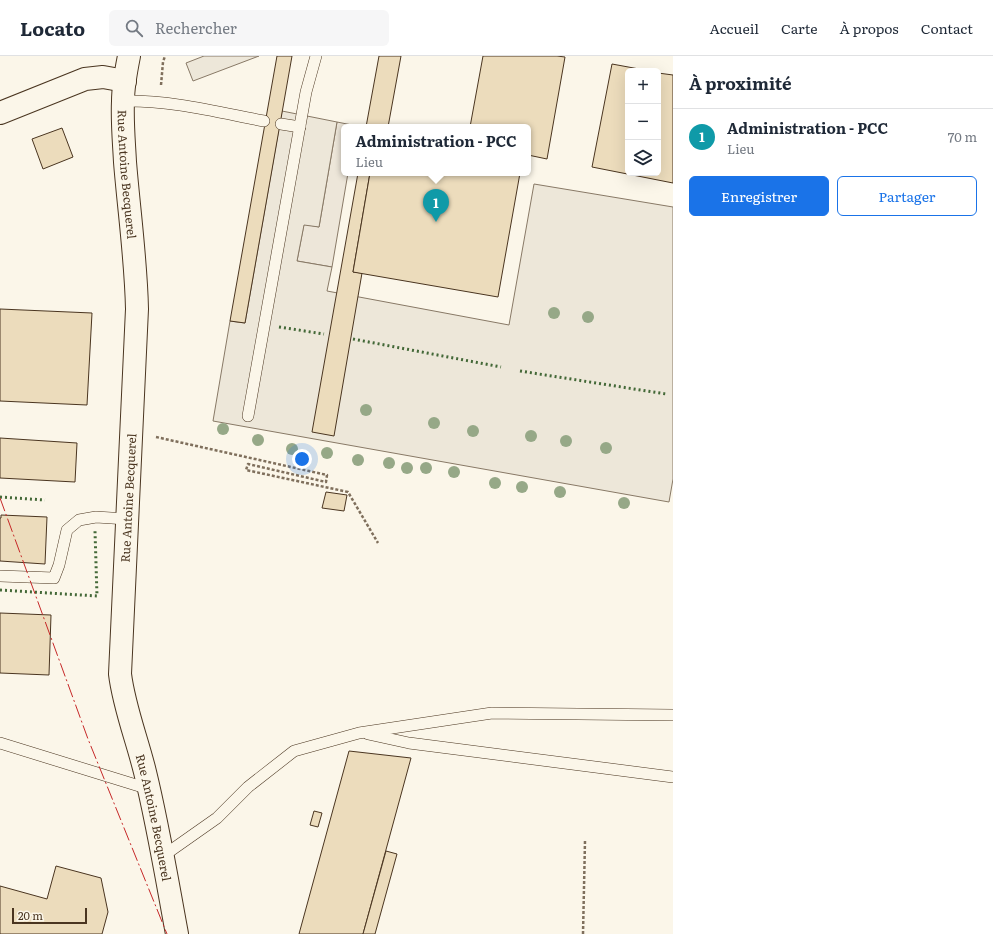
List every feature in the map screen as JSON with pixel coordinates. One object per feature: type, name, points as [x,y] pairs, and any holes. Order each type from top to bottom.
[{"type":"street","name":"Rue Antoine Becquerel","points":[[129,56],[122,120],[137,302],[120,674],[127,709],[142,758],[149,789],[177,934]]},
{"type":"street","points":[[0,113],[85,79],[103,77],[124,91]]},
{"type":"lane","points":[[248,416],[306,92],[316,56]]},
{"type":"lane","points":[[124,91],[140,100],[184,105],[264,121]]},
{"type":"lane","points":[[281,124],[300,127]]},
{"type":"lane","points":[[0,576],[54,578],[59,565],[67,530],[78,520],[96,517],[127,519]]},
{"type":"lane","points":[[163,856],[217,818],[248,787],[294,751],[359,733],[492,713],[673,715]]},
{"type":"lane","points":[[359,733],[409,743],[673,777]]},
{"type":"lane","points":[[0,743],[149,789]]},
{"type":"path","points":[[160,102],[163,62],[165,56]]},
{"type":"path","points":[[131,436],[153,436],[327,475],[326,482],[248,464],[246,470],[348,492],[378,543]]},
{"type":"path","points":[[583,934],[585,840]]},
{"type":"shaded area","points":[[204,56],[259,56],[193,81],[186,63]]},
{"type":"shaded area","points":[[282,111],[337,122],[319,227],[304,225],[297,261],[332,267],[327,291],[509,325],[534,184],[673,207],[673,479],[669,502],[213,421],[230,321],[245,323]]},
{"type":"shaded area","points":[[337,122],[347,124],[341,124],[341,176],[347,176],[332,267],[297,261],[304,224],[319,227]]},
{"type":"building","points":[[277,56],[292,56],[245,323],[230,321]]},
{"type":"building","points":[[379,56],[401,56],[389,124],[367,124]]},
{"type":"building","points":[[483,56],[565,57],[547,159],[531,156],[531,124],[471,124]]},
{"type":"building","points":[[612,64],[634,68],[625,68],[625,174],[592,167]]},
{"type":"building","points":[[661,73],[673,75],[673,183],[638,176],[661,176]]},
{"type":"building","points":[[62,128],[73,157],[43,169],[32,139]]},
{"type":"building","points":[[357,176],[369,176],[353,272],[362,273],[334,436],[312,432]]},
{"type":"building","points":[[369,176],[519,176],[498,297],[353,272]]},
{"type":"building","points":[[0,309],[92,313],[87,405],[0,401]]},
{"type":"building","points":[[0,438],[77,443],[75,482],[0,478]]},
{"type":"building","points":[[326,492],[347,495],[344,511],[322,508]]},
{"type":"building","points":[[1,515],[47,517],[45,564],[0,561]]},
{"type":"building","points":[[0,613],[51,615],[49,675],[0,673]]},
{"type":"building","points":[[349,751],[411,758],[363,934],[299,934]]},
{"type":"building","points":[[314,811],[322,813],[318,827],[310,825]]},
{"type":"building","points":[[386,851],[397,854],[375,934],[363,934]]},
{"type":"building","points":[[56,866],[101,878],[108,912],[102,934],[0,934],[0,886],[47,899]]},
{"type":"hedge","points":[[279,327],[324,334]]},
{"type":"hedge","points":[[353,339],[501,367]]},
{"type":"hedge","points":[[520,371],[666,394]]},
{"type":"hedge","points":[[0,497],[45,500]]},
{"type":"hedge","points":[[0,590],[97,596],[95,531]]},
{"type":"power","points":[[0,498],[88,739],[167,934]]},
{"type":"place","name":"Administration - PCC","points":[[436,222]]}]
